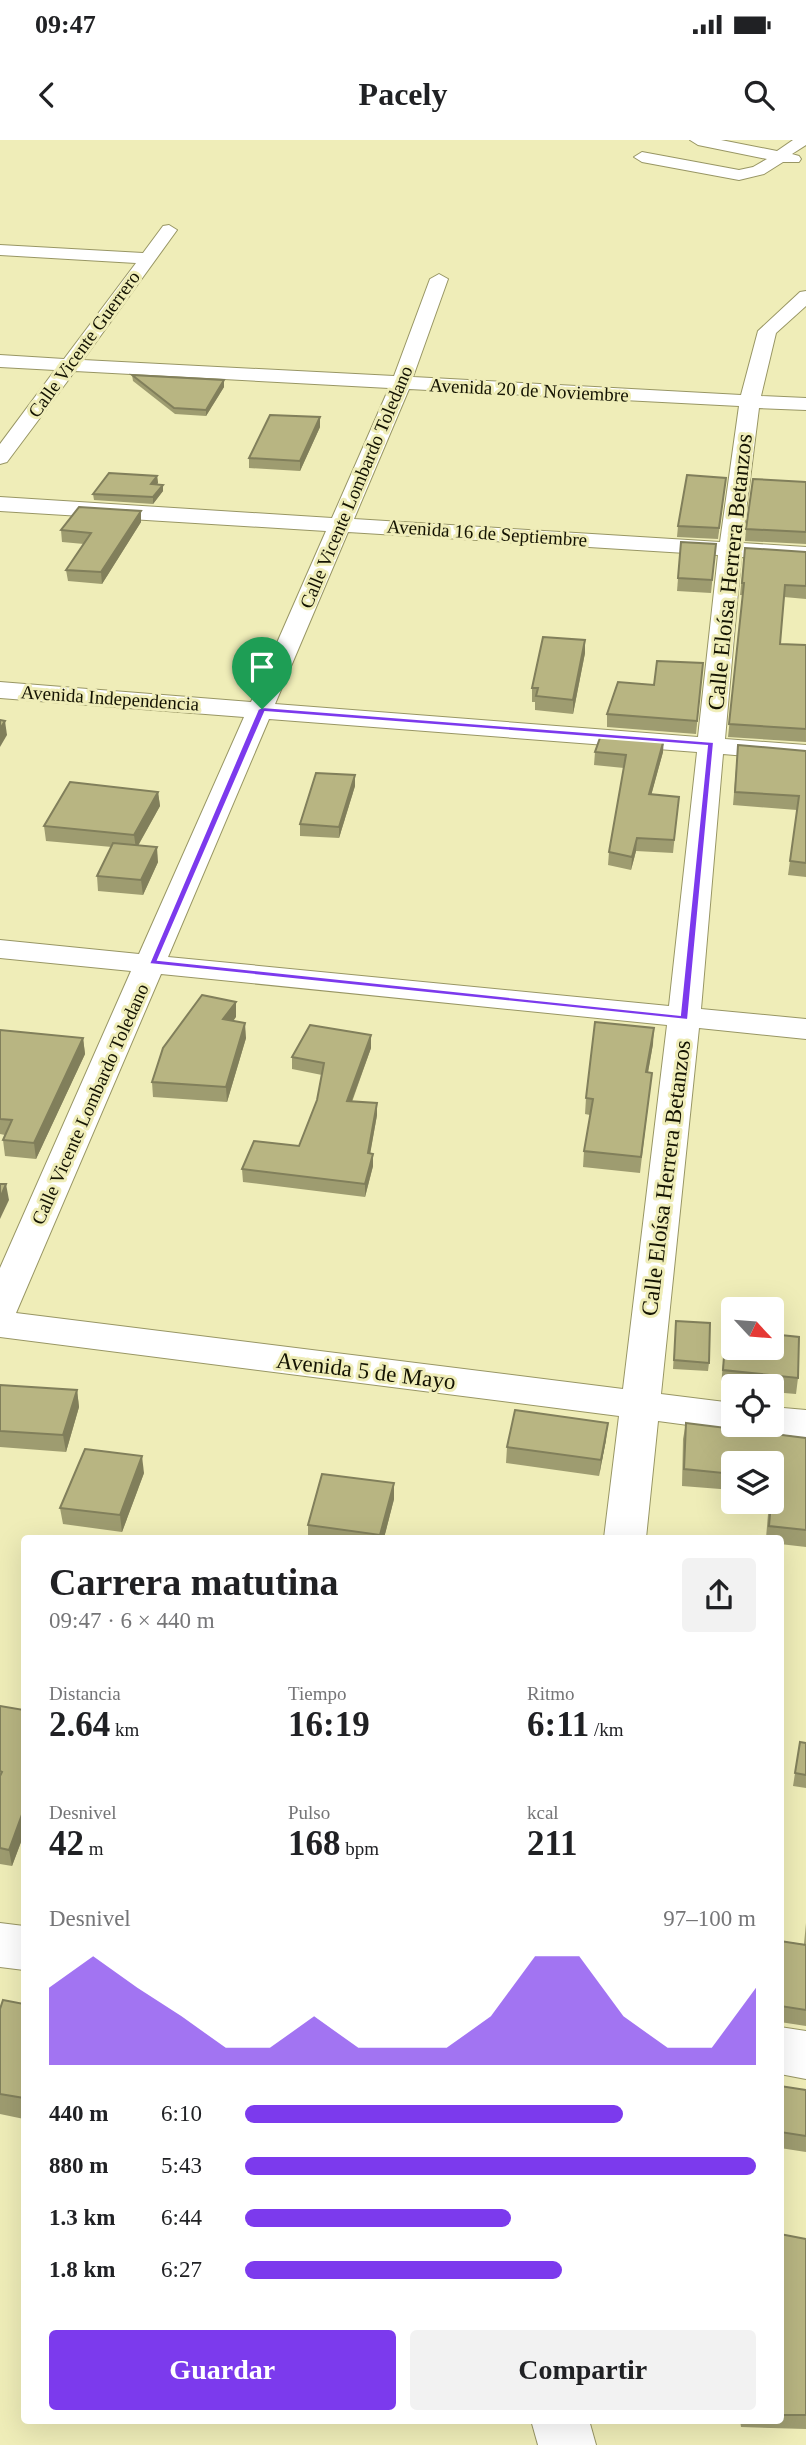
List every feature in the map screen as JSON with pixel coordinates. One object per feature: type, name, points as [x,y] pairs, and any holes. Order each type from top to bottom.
[{"type":"street","points":[[698,140],[806,161]]},
{"type":"street","points":[[642,157],[739,175],[754,174],[783,157],[789,147],[804,140]]},
{"type":"street","name":"Calle Vicente Guerrero","points":[[0,458],[169,230]]},
{"type":"street","points":[[0,250],[148,258]]},
{"type":"street","name":"Calle Vicente Lombardo Toledano","points":[[0,1310],[153,962],[401,384],[439,279]]},
{"type":"street","points":[[750,399],[767,331],[806,296]]},
{"type":"street","name":"Avenida 20 de Noviembre","points":[[0,361],[806,404]]},
{"type":"street","name":"Calle Eloísa Herrera Betanzos","points":[[625,1535],[684,1018],[730,549],[750,399]]},
{"type":"street","name":"Avenida 16 de Septiembre","points":[[0,504],[806,554]]},
{"type":"street","name":"Avenida Independencia","points":[[0,690],[806,753]]},
{"type":"street","points":[[0,948],[806,1029]]},
{"type":"street","name":"Avenida 5 de Mayo","points":[[0,1324],[721,1416]]},
{"type":"street","points":[[784,1422],[806,1424]]},
{"type":"street","points":[[0,1945],[21,1948]]},
{"type":"street","points":[[784,2051],[806,2055]]},
{"type":"street","points":[[560,2424],[567,2445]]},
{"type":"building","points":[[132,375],[224,380],[206,410],[174,408]]},
{"type":"building","points":[[270,415],[320,417],[300,461],[249,458]]},
{"type":"building","points":[[109,473],[157,476],[151,484],[163,485],[153,497],[93,494]]},
{"type":"building","points":[[687,475],[726,478],[719,528],[678,526]]},
{"type":"building","points":[[753,479],[806,482],[806,532],[746,529]]},
{"type":"building","points":[[79,507],[141,511],[101,572],[66,570],[91,533],[61,530]]},
{"type":"building","points":[[681,542],[716,544],[712,580],[678,578]]},
{"type":"building","points":[[745,548],[806,552],[806,586],[785,585],[780,644],[806,645],[806,729],[729,724],[744,583]]},
{"type":"building","points":[[543,637],[585,640],[573,700],[536,696],[538,688],[532,688]]},
{"type":"building","points":[[657,661],[703,663],[697,721],[607,714],[618,682],[654,685]]},
{"type":"building","points":[[601,735],[664,739],[649,794],[679,797],[674,840],[637,838],[632,857],[609,852],[626,755],[595,752]]},
{"type":"building","points":[[738,745],[806,751],[806,863],[790,861],[799,796],[735,792]]},
{"type":"building","points":[[316,773],[355,775],[339,827],[300,824]]},
{"type":"building","points":[[70,782],[158,792],[134,835],[44,826]]},
{"type":"building","points":[[113,843],[157,847],[141,880],[97,876]]},
{"type":"building","points":[[202,995],[236,1002],[223,1019],[245,1023],[226,1087],[152,1082],[163,1048]]},
{"type":"building","points":[[595,1022],[654,1028],[646,1072],[652,1073],[641,1157],[584,1151],[593,1099],[586,1098]]},
{"type":"building","points":[[310,1025],[371,1035],[347,1101],[377,1103],[368,1153],[373,1154],[365,1184],[242,1169],[254,1141],[299,1146],[317,1100],[324,1063],[292,1057]]},
{"type":"building","points":[[0,1030],[83,1038],[34,1143],[3,1140],[12,1120],[0,1119]]},
{"type":"building","points":[[0,1184],[6,1184],[0,1198]]},
{"type":"building","points":[[676,1321],[710,1323],[709,1363],[674,1360]]},
{"type":"building","points":[[784,1335],[799,1337],[798,1378],[784,1377],[784,1374],[723,1370],[724,1360],[784,1360]]},
{"type":"building","points":[[0,1385],[77,1390],[63,1435],[0,1431]]},
{"type":"building","points":[[515,1410],[608,1423],[601,1460],[507,1447]]},
{"type":"building","points":[[686,1423],[721,1427],[721,1437],[784,1435],[806,1438],[806,1530],[769,1526],[770,1514],[784,1514],[784,1451],[721,1451],[721,1473],[684,1469]]},
{"type":"building","points":[[85,1449],[142,1456],[120,1515],[60,1508]]},
{"type":"building","points":[[322,1474],[394,1483],[380,1535],[308,1525]]},
{"type":"building","points":[[0,1706],[21,1710],[21,1817],[9,1850],[0,1848]]},
{"type":"building","points":[[800,1742],[806,1743],[806,1775],[795,1773]]},
{"type":"building","points":[[784,1942],[806,1945],[806,2010],[784,2007]]},
{"type":"building","points":[[3,2000],[21,2003],[21,2098],[0,2094],[0,2009]]},
{"type":"building","points":[[784,2087],[806,2090],[806,2136],[784,2133]]},
{"type":"building","points":[[784,2235],[806,2239],[806,2415],[784,2415]]},
{"type":"route","points":[[262,709],[711,744],[684,1018],[153,962],[262,709]]}]
